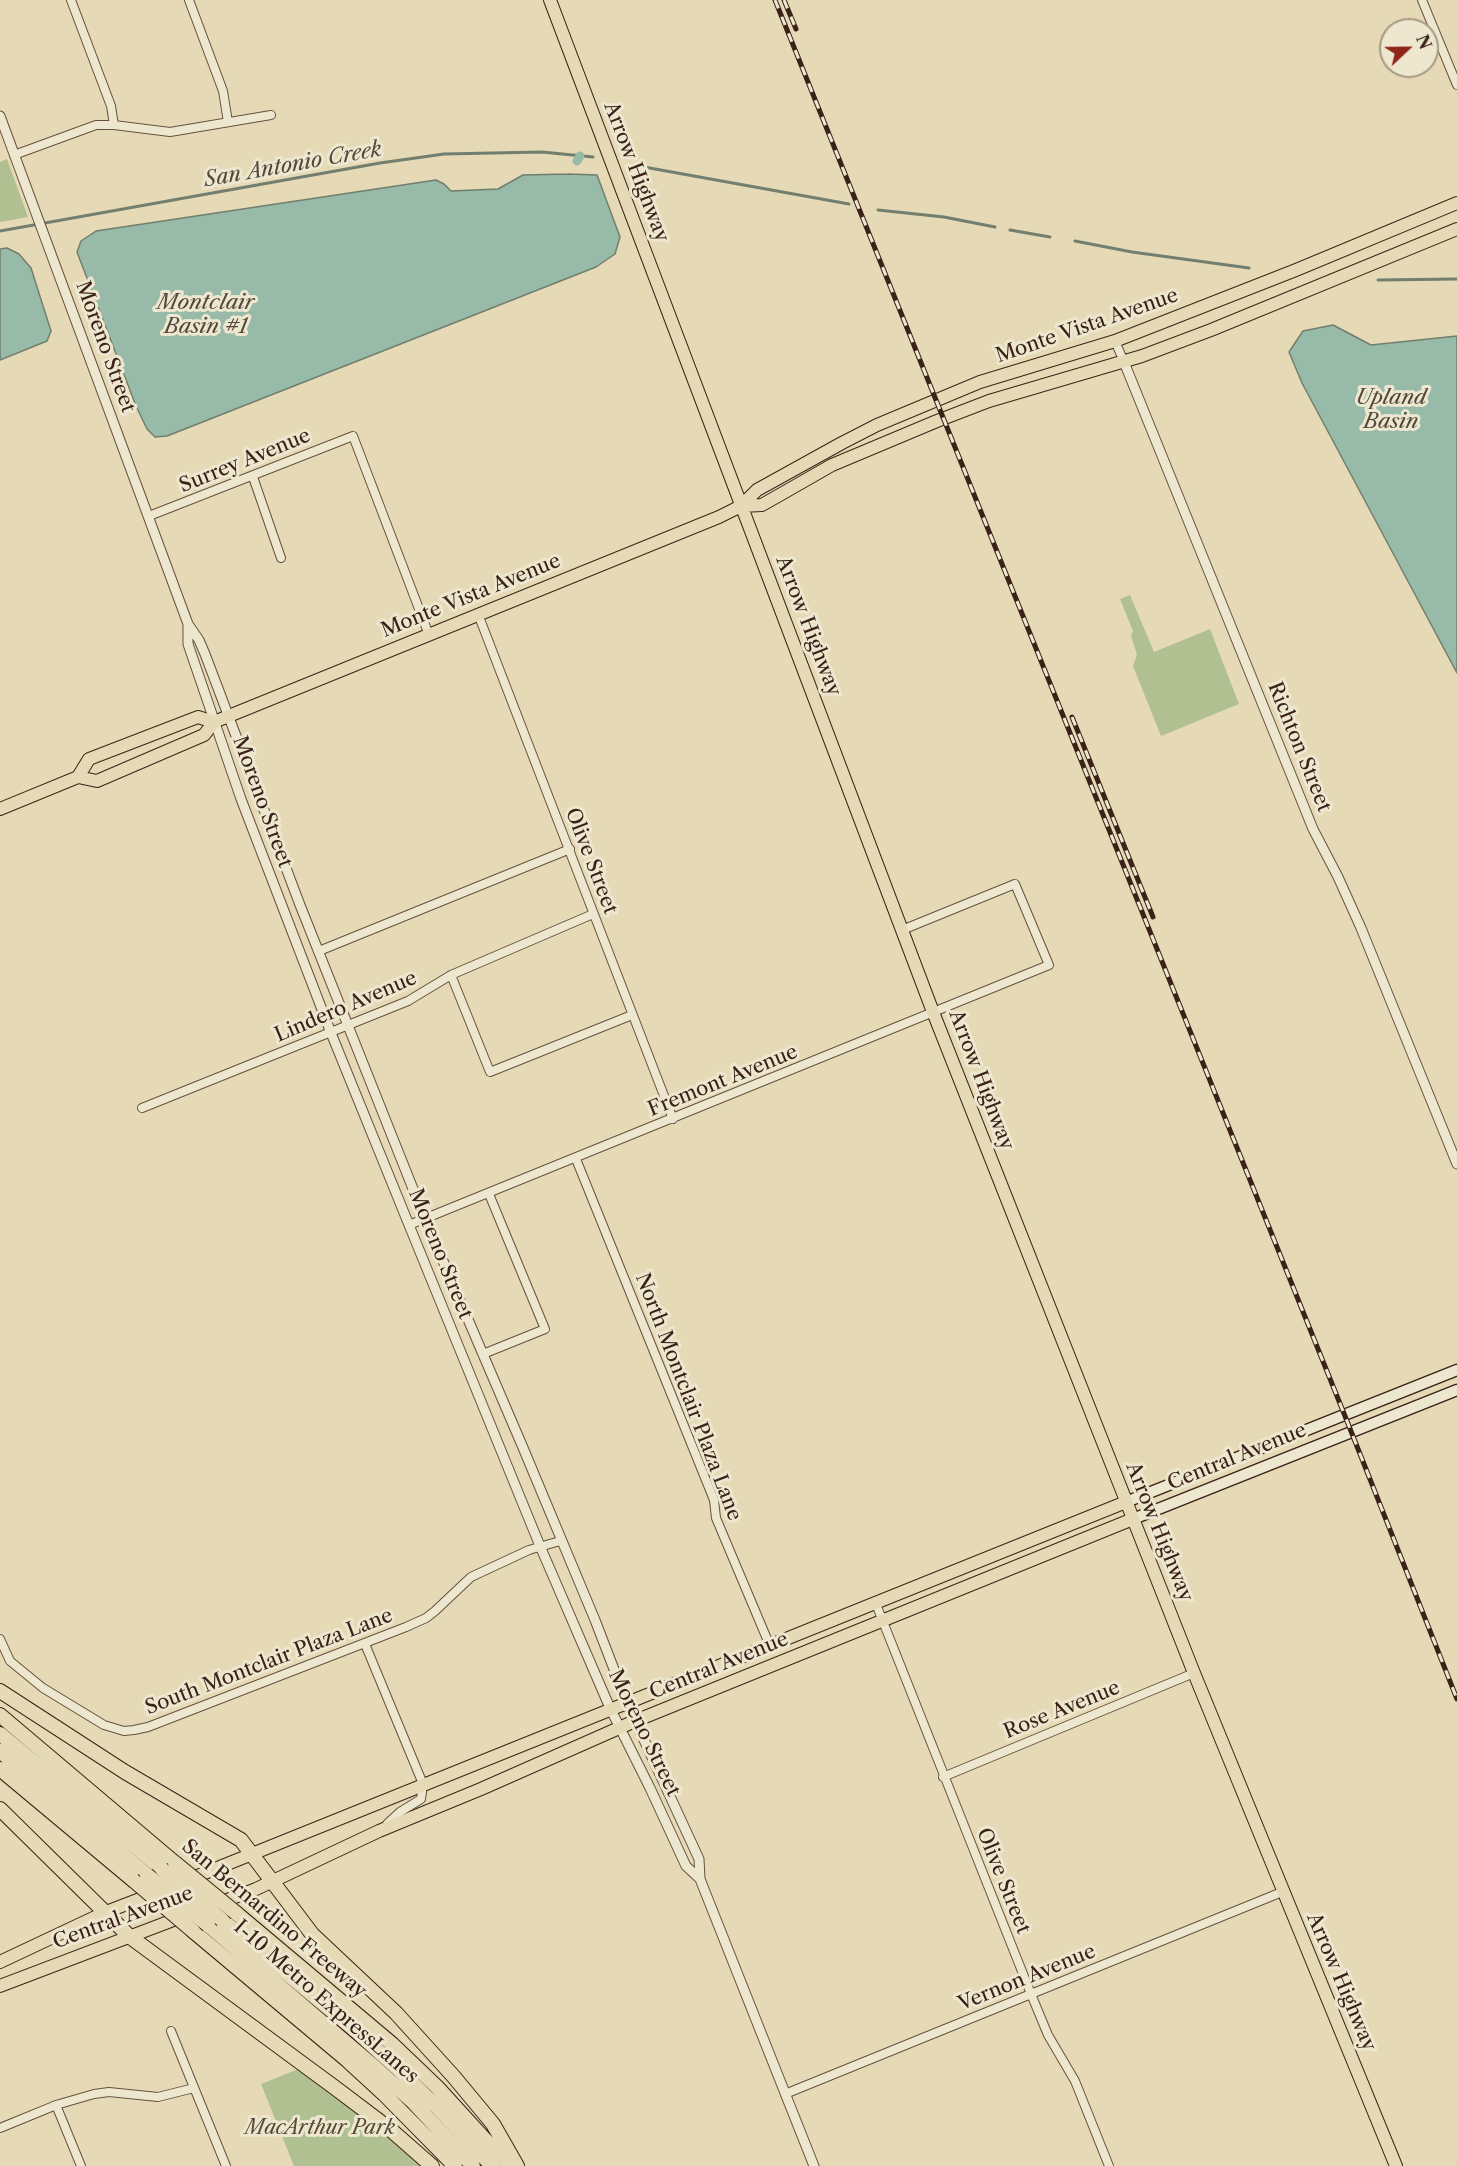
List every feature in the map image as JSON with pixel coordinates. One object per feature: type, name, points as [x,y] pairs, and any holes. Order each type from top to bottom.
[{"type":"highway","points":[[0,1691],[125,1772],[241,1840],[312,1934],[396,2013],[443,2063],[493,2124],[517,2166]]},
{"type":"highway","name":"San Bernardino Freeway","points":[[0,1715],[392,2044],[437,2087],[509,2166]]},
{"type":"highway","name":"I-10 Metro ExpressLanes","points":[[0,1734],[355,2030],[437,2107],[492,2166]]},
{"type":"highway","name":"I-10 Metro ExpressLanes","points":[[0,1751],[370,2063],[412,2101],[473,2166]]},
{"type":"highway","points":[[0,1769],[362,2073],[426,2134],[455,2166]]},
{"type":"highway","points":[[0,1809],[129,1936],[391,2130],[432,2166]]},
{"type":"main road","name":"Arrow Highway","points":[[550,0],[933,1012],[1132,1519],[1282,1892],[1396,2166]]},
{"type":"main road","name":"Monte Vista Avenue","points":[[741,506],[757,490],[878,425],[980,382],[1115,341],[1457,203]]},
{"type":"main road","name":"Monte Vista Avenue","points":[[0,809],[78,777],[97,780],[108,776],[204,735],[214,722],[228,716],[741,506],[762,505],[832,465],[989,401],[1124,362],[1210,330],[1457,229]]},
{"type":"main road","name":"Monte Vista Avenue","points":[[78,777],[89,759],[198,717],[214,722]]},
{"type":"main road","name":"Central Avenue","points":[[0,1962],[106,1912],[1457,1370]]},
{"type":"main road","name":"Central Avenue","points":[[0,1986],[256,1890],[380,1831],[481,1790],[635,1721],[1457,1390]]},
{"type":"street","points":[[71,0],[111,106],[114,125]]},
{"type":"street","points":[[189,0],[223,91],[228,122]]},
{"type":"street","points":[[1422,0],[1457,85]]},
{"type":"street","points":[[14,155],[96,125],[170,132],[271,115]]},
{"type":"street","name":"Moreno Street","points":[[0,116],[188,624],[199,640],[425,1219],[595,1620],[627,1703],[699,1859],[700,1879],[814,2166]]},
{"type":"street","name":"Richton Street","points":[[1115,341],[1310,822],[1361,928],[1457,1164]]},
{"type":"street","name":"Surrey Avenue","points":[[149,516],[353,436],[429,635]]},
{"type":"street","points":[[253,477],[281,558]]},
{"type":"street","name":"Olive Street","points":[[478,614],[674,1119]]},
{"type":"street","name":"Moreno Street","points":[[188,624],[188,644],[241,799],[331,1033],[409,1226],[540,1546],[610,1708],[664,1816],[686,1866],[700,1879]]},
{"type":"street","points":[[319,951],[570,849]]},
{"type":"street","name":"Fremont Avenue","points":[[409,1226],[1049,965],[1015,884],[902,930]]},
{"type":"street","name":"Lindero Avenue","points":[[142,1108],[348,1026],[419,995],[451,975],[593,914]]},
{"type":"street","points":[[451,975],[490,1072],[632,1015]]},
{"type":"street","name":"North Montclair Plaza Lane","points":[[576,1159],[714,1500],[716,1518],[770,1646]]},
{"type":"street","points":[[483,1354],[545,1329],[489,1194]]},
{"type":"street","name":"South Montclair Plaza Lane","points":[[0,1638],[10,1660],[31,1680],[104,1725],[124,1731],[148,1727],[365,1644],[426,1618],[471,1577],[540,1546],[560,1541]]},
{"type":"street","name":"Olive Street","points":[[876,1604],[1031,1994],[1048,2035],[1075,2081],[1109,2166]]},
{"type":"street","points":[[365,1644],[423,1784],[421,1799],[400,1812],[380,1831]]},
{"type":"street","name":"Rose Avenue","points":[[944,1777],[1194,1673]]},
{"type":"street","name":"Vernon Avenue","points":[[785,2094],[1282,1892]]},
{"type":"street","points":[[171,2031],[226,2166]]},
{"type":"street","points":[[0,2128],[56,2105],[94,2094],[109,2092],[158,2097],[194,2088]]},
{"type":"street","points":[[56,2105],[81,2166]]},
{"type":"green space","points":[[7,159],[28,217],[0,222],[0,162]]},
{"type":"green space","points":[[1130,595],[1154,652],[1210,629],[1239,704],[1161,736],[1133,666],[1137,655],[1131,636],[1133,631],[1120,599]]},
{"type":"green space","name":"MacArthur Park","points":[[301,2068],[346,2100],[423,2166],[294,2166],[261,2084]]},
{"type":"water","name":"Montclair Basin #1","points":[[523,175],[597,175],[620,237],[615,254],[596,267],[167,436],[155,437],[147,429],[77,252],[81,241],[96,231],[436,180],[451,191],[498,189]]},
{"type":"water","points":[[7,248],[19,254],[31,268],[51,331],[47,341],[0,360],[0,249]]},
{"type":"water","name":"Upland Basin","points":[[1333,325],[1371,345],[1457,336],[1457,673],[1302,383],[1289,352],[1303,331]]},
{"type":"waterway","name":"San Antonio Creek","points":[[0,231],[380,163],[444,154],[542,152],[593,157]]},
{"type":"waterway","name":"San Antonio Creek","points":[[577,161],[580,156]]},
{"type":"waterway","name":"San Antonio Creek","points":[[633,165],[849,204]]},
{"type":"waterway","name":"San Antonio Creek","points":[[878,210],[944,217],[995,227]]},
{"type":"waterway","name":"San Antonio Creek","points":[[1010,230],[1050,237]]},
{"type":"waterway","name":"San Antonio Creek","points":[[1075,241],[1132,252],[1249,268]]},
{"type":"waterway","name":"San Antonio Creek","points":[[1378,280],[1457,279]]},
{"type":"railway","points":[[775,0],[1457,1699]]},
{"type":"railway","points":[[784,0],[796,29]]},
{"type":"railway","points":[[1072,717],[1153,917]]}]
